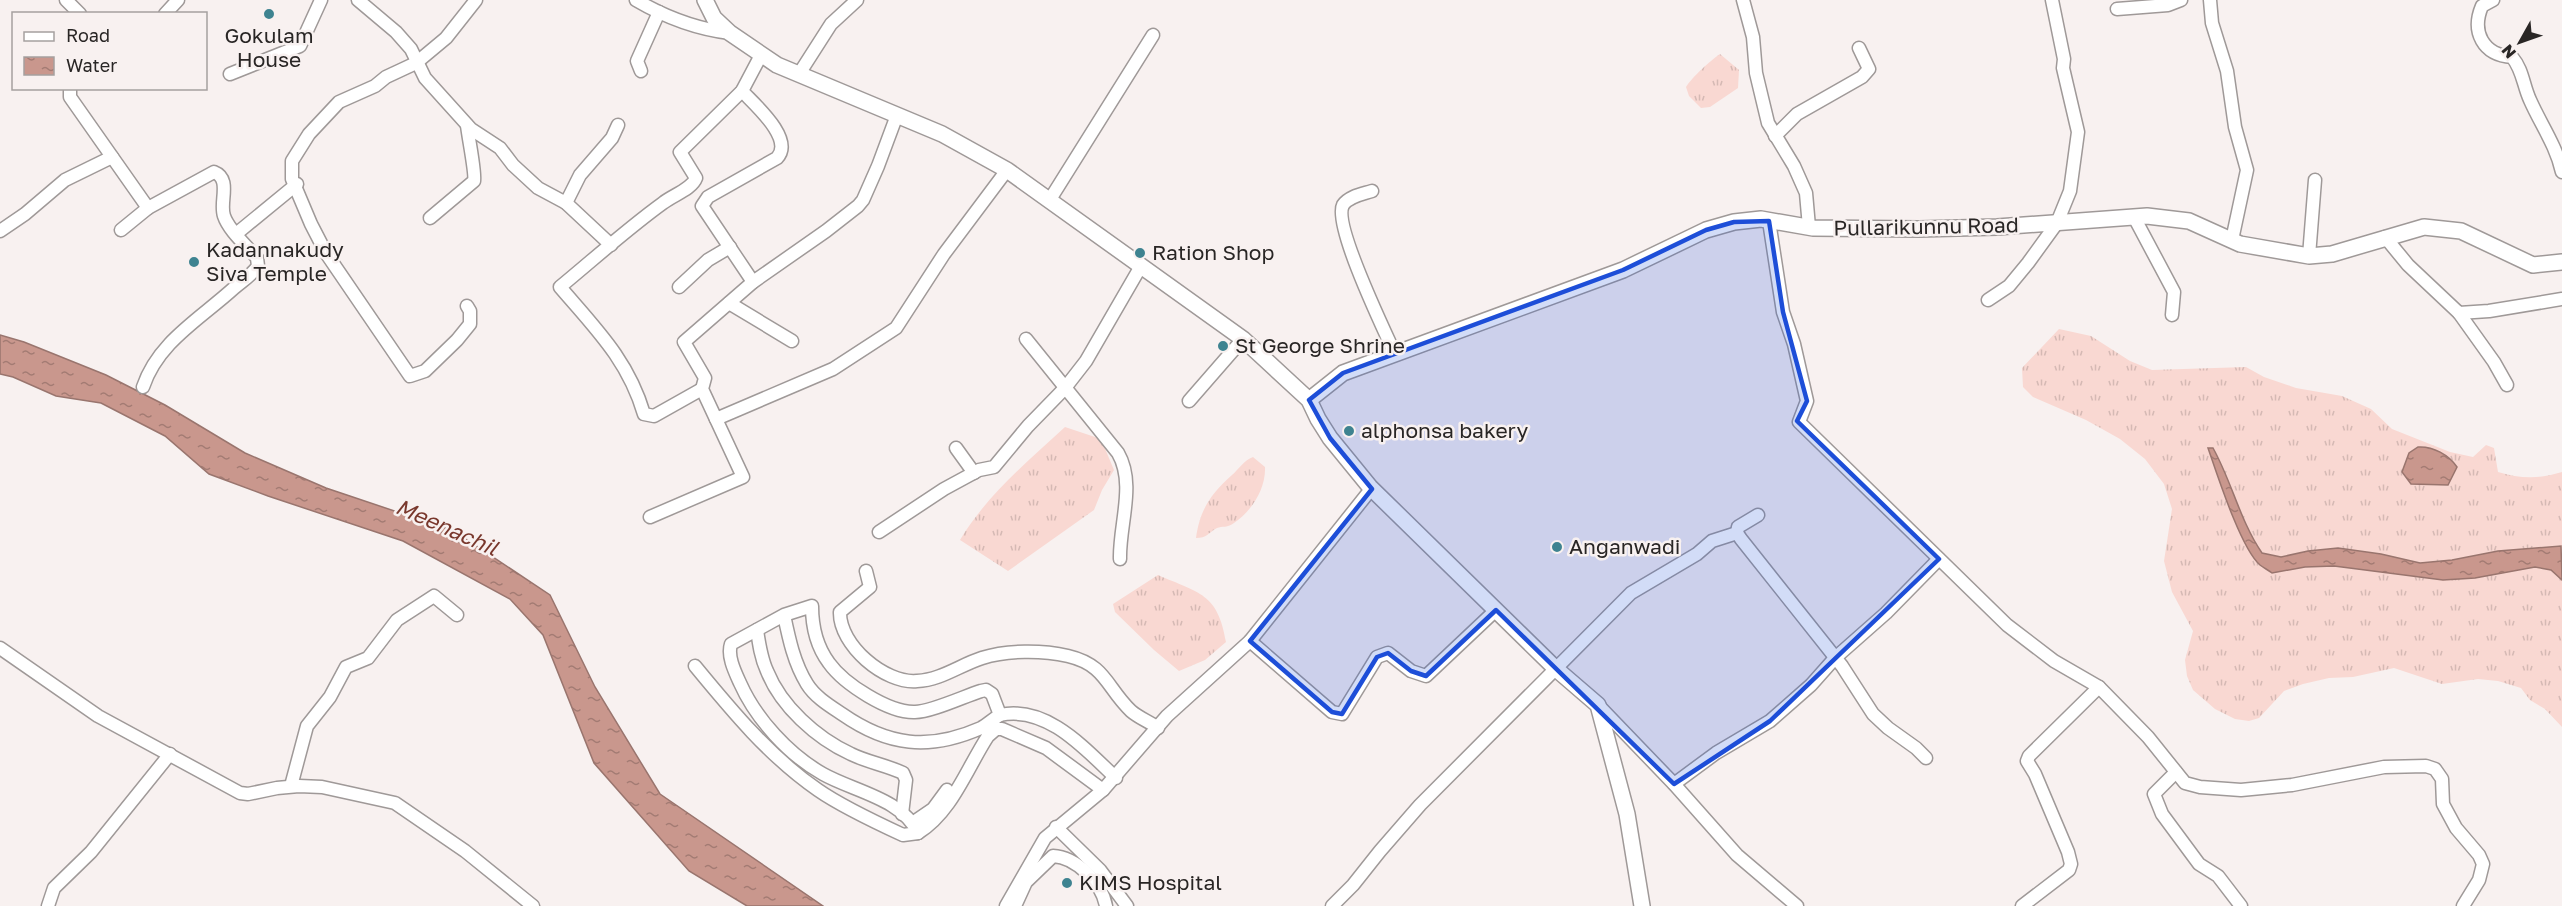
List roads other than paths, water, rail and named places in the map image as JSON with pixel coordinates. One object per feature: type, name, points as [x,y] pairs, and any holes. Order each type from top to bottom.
[{"type":"main road","points":[[705,0],[714,18],[730,33],[777,65],[942,134],[1007,170],[1243,339],[1309,400],[1330,438],[1372,488],[1555,668],[1598,705],[1627,814],[1642,906]]},
{"type":"main road","name":"Pullarikunnu Road","points":[[1309,400],[1343,373],[1623,270],[1706,230],[1734,222],[1761,219],[1809,227],[1919,229],[2057,223],[2146,216],[2189,221],[2240,244],[2309,256],[2332,254],[2424,227],[2461,231],[2533,265],[2562,262]]},
{"type":"street","points":[[66,0],[78,12]]},
{"type":"street","points":[[167,12],[178,0]]},
{"type":"street","points":[[230,74],[300,46],[321,0]]},
{"type":"street","points":[[358,0],[396,32],[411,49],[425,78],[467,125],[500,148],[513,165],[538,188],[566,203],[611,245]]},
{"type":"street","points":[[467,306],[470,311],[470,324],[457,340],[424,371],[411,376],[326,253],[311,224],[291,171],[292,161],[309,134],[339,102],[375,86],[386,77],[416,63],[446,38],[476,0]]},
{"type":"street","points":[[636,0],[659,12],[708,29],[730,33]]},
{"type":"street","points":[[799,74],[831,24],[857,0]]},
{"type":"street","points":[[1743,0],[1753,37],[1761,94],[1768,123],[1790,157],[1806,193],[1809,227]]},
{"type":"street","points":[[1988,300],[2009,286],[2057,223],[2070,191],[2078,132],[2063,68],[2064,59],[2052,0]]},
{"type":"street","points":[[2117,9],[2168,5],[2181,0]]},
{"type":"street","points":[[2210,0],[2212,23],[2226,71],[2235,127],[2247,170],[2232,240]]},
{"type":"street","points":[[2493,0],[2482,6],[2477,18],[2478,31],[2491,52],[2498,56],[2512,57],[2520,66],[2528,96],[2543,129],[2557,150],[2562,172]]},
{"type":"street","points":[[641,71],[637,62],[659,12]]},
{"type":"street","points":[[1049,201],[1153,35]]},
{"type":"street","points":[[1775,136],[1797,114],[1862,77],[1869,69],[1859,48]]},
{"type":"street","points":[[753,282],[703,210],[694,184],[696,178],[680,152],[742,91],[761,55]]},
{"type":"street","points":[[70,90],[70,97],[148,208]]},
{"type":"street","points":[[702,204],[708,197],[777,158],[782,152],[782,144],[775,128],[742,91]]},
{"type":"street","points":[[650,517],[743,477],[702,389],[705,378],[684,342],[753,282],[826,231],[863,200],[897,115]]},
{"type":"street","points":[[430,218],[474,181],[476,175],[470,154],[467,125]]},
{"type":"street","points":[[566,203],[580,175],[612,138],[618,125]]},
{"type":"street","points":[[0,231],[25,214],[65,180],[112,157]]},
{"type":"street","points":[[716,419],[833,369],[896,328],[944,254],[1007,170]]},
{"type":"street","points":[[121,230],[148,208],[214,172],[219,174],[223,181],[223,215],[257,258],[258,266],[226,296],[194,319],[174,338],[149,369],[143,387]]},
{"type":"street","points":[[2309,256],[2315,180]]},
{"type":"street","points":[[236,234],[297,184]]},
{"type":"street","points":[[694,184],[672,196],[636,223],[560,287],[618,356],[636,388],[644,414],[654,416],[702,389]]},
{"type":"street","points":[[1372,191],[1353,197],[1344,203],[1340,214],[1350,250],[1395,354]]},
{"type":"street","points":[[2134,217],[2174,292],[2172,315]]},
{"type":"street","points":[[1769,221],[1783,312],[1794,344],[1807,401],[1798,420],[1799,423],[1880,498],[1938,559],[2007,625],[2055,661],[2099,687],[2148,737],[2185,783],[2193,786],[2241,790],[2292,785],[2384,767],[2426,766],[2435,769],[2442,779],[2443,804],[2456,828],[2479,855],[2482,864],[2480,880],[2463,906]]},
{"type":"street","points":[[2385,237],[2408,266],[2459,313],[2494,362],[2507,385]]},
{"type":"street","points":[[679,287],[708,260],[730,247]]},
{"type":"street","points":[[879,532],[944,489],[974,473],[994,467],[1028,426],[1065,388],[1086,361],[1141,266]]},
{"type":"street","points":[[2459,313],[2489,311],[2562,299]]},
{"type":"street","points":[[729,303],[792,341]]},
{"type":"street","points":[[1026,339],[1118,453],[1125,465],[1127,486],[1119,545],[1120,559]]},
{"type":"street","points":[[1189,401],[1243,339]]},
{"type":"street","points":[[956,448],[974,473]]},
{"type":"street","points":[[1006,906],[1045,838],[1116,778],[1167,716],[1250,641],[1372,488]]},
{"type":"street","points":[[1737,532],[1738,527],[1758,515]]},
{"type":"street","points":[[1737,532],[1835,658],[1873,714],[1926,758]]},
{"type":"street","points":[[1332,906],[1353,885],[1420,805],[1631,593],[1697,554],[1712,541],[1737,532]]},
{"type":"street","points":[[1674,784],[1716,753],[1770,721],[1810,685],[1835,658],[1886,613],[1938,559]]},
{"type":"street","points":[[866,572],[870,587],[840,612],[840,622],[851,646],[883,671],[905,681],[917,681],[946,674],[983,658],[1013,654],[1066,656],[1096,666],[1132,711],[1158,728]]},
{"type":"street","points":[[291,786],[307,726],[330,697],[346,667],[368,658],[397,621],[434,596],[457,615]]},
{"type":"street","points":[[916,828],[884,801],[843,785],[804,763],[755,710],[733,668],[729,649],[731,644],[784,615],[812,606],[816,635],[828,663],[856,687],[880,703],[896,709],[917,712],[986,690],[992,694],[1000,715]]},
{"type":"street","points":[[1250,641],[1332,712],[1342,714],[1377,657],[1388,654],[1411,671],[1426,676],[1496,610]]},
{"type":"street","points":[[784,615],[793,653],[808,687],[820,699],[857,724],[890,740],[927,743],[983,727],[1000,715],[1030,716],[1054,726],[1076,741],[1116,778]]},
{"type":"street","points":[[757,630],[766,670],[773,684],[802,721],[837,747],[852,755],[903,773],[906,780],[902,814]]},
{"type":"street","points":[[0,648],[98,716],[240,793],[248,794],[291,786],[322,787],[395,803],[465,851],[533,906]]},
{"type":"street","points":[[695,666],[737,717],[778,759],[819,791],[903,835],[916,828],[928,827],[943,811],[983,744],[996,729],[1002,729],[1046,748],[1103,790]]},
{"type":"street","points":[[2022,906],[2069,870],[2071,864],[2035,774],[2027,761],[2029,756],[2099,687]]},
{"type":"street","points":[[1598,705],[1674,784],[1737,855],[1797,906]]},
{"type":"street","points":[[916,828],[941,800],[983,727]]},
{"type":"street","points":[[48,906],[54,888],[101,839],[170,754]]},
{"type":"street","points":[[2176,772],[2154,794],[2162,814],[2199,864],[2218,876],[2241,906]]},
{"type":"street","points":[[1056,827],[1100,870],[1127,906]]},
{"type":"street","points":[[1015,906],[1026,882],[1053,855],[1066,856],[1089,875],[1105,899],[1106,906]]},
{"type":"water","points":[[0,335],[24,342],[106,375],[165,405],[245,453],[326,488],[454,531],[550,595],[595,687],[660,794],[823,906],[747,906],[689,871],[594,763],[543,635],[510,599],[403,541],[209,474],[165,436],[101,403],[56,396],[13,377],[0,374]]},
{"type":"water","points":[[2418,447],[2435,450],[2454,463],[2457,467],[2448,485],[2411,484],[2402,472],[2409,453]]},
{"type":"water","points":[[2208,448],[2213,448],[2254,541],[2262,553],[2281,557],[2338,548],[2381,554],[2420,563],[2452,560],[2498,551],[2561,546],[2562,580],[2551,570],[2535,567],[2475,578],[2443,580],[2334,566],[2305,567],[2272,573],[2260,565],[2245,544]]},
{"type":"place","name":"Gokulam House","points":[[269,14]]},
{"type":"place","name":"Ration Shop","points":[[1140,253]]},
{"type":"place","name":"Kadannakudy Siva Temple","points":[[194,262]]},
{"type":"place","name":"St George Shrine","points":[[1223,346]]},
{"type":"place","name":"alphonsa bakery","points":[[1349,431]]},
{"type":"place","name":"Anganwadi","points":[[1557,547]]},
{"type":"place","name":"KIMS Hospital","points":[[1067,883]]},
{"type":"water label","name":"Meenachil","points":[[447,527]]}]
